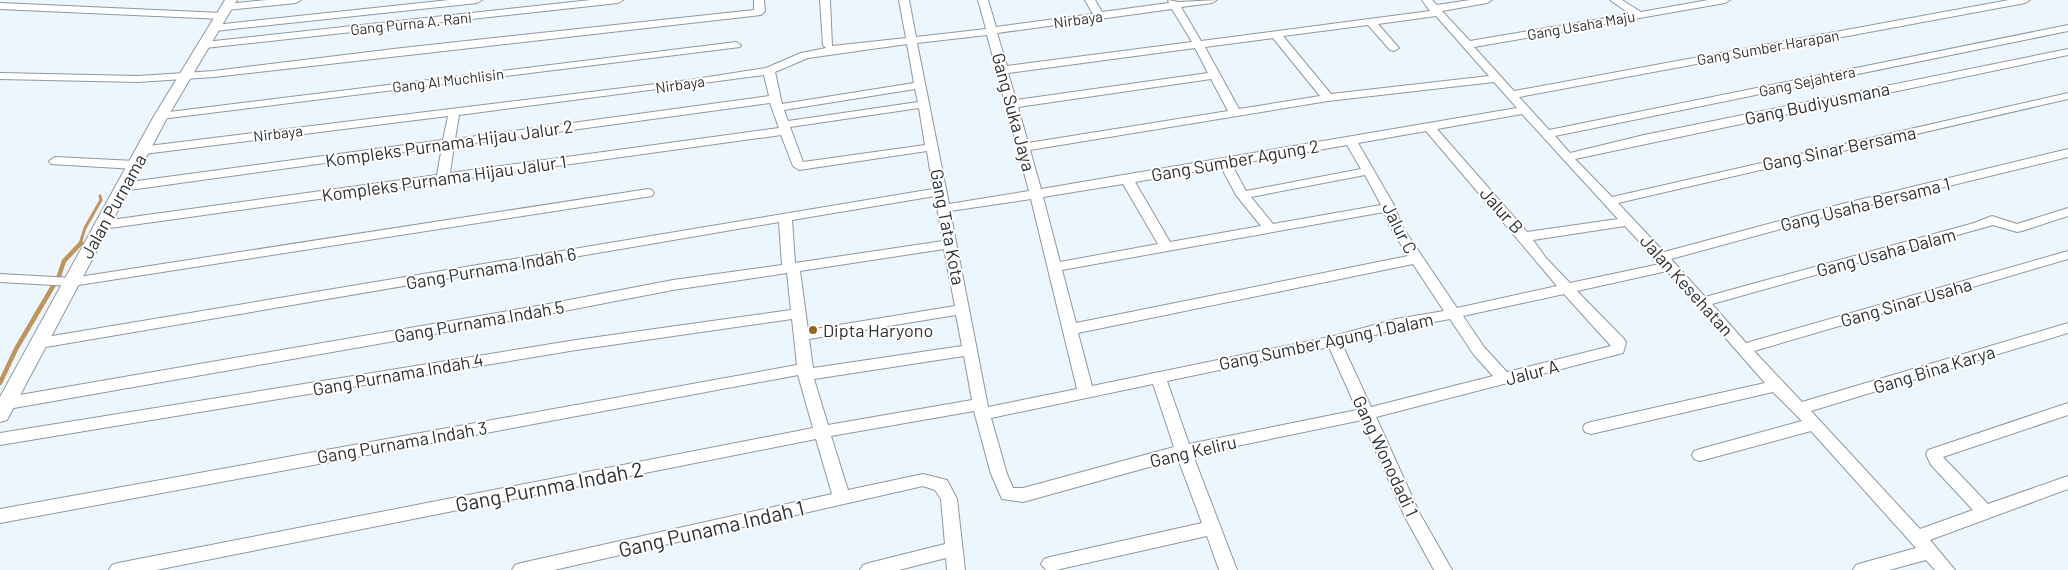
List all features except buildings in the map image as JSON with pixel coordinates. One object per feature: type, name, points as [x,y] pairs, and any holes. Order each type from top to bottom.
[{"type":"street","points":[[224,13],[296,0]]},
{"type":"street","points":[[0,6],[224,13],[477,0]]},
{"type":"street","name":"Gang Purna A. Rani","points":[[205,45],[618,0]]},
{"type":"street","points":[[0,76],[138,79],[185,76],[757,13],[760,11],[759,0]]},
{"type":"street","points":[[825,0],[828,47]]},
{"type":"street","name":"Gang Tata Kota","points":[[904,0],[910,40],[921,84],[945,208],[981,409],[1006,492],[1013,495],[1023,495]]},
{"type":"street","name":"Gang Suka Jaya","points":[[983,0],[1024,147],[1086,394]]},
{"type":"street","points":[[1090,0],[1099,16]]},
{"type":"street","name":"Nirbaya","points":[[144,150],[454,112],[769,70],[828,47],[992,31],[1099,16],[1174,2],[1212,0]]},
{"type":"street","points":[[1003,70],[1370,21],[1433,7],[1488,0]]},
{"type":"street","points":[[1615,0],[1639,15]]},
{"type":"street","name":"Gang Usaha Maju","points":[[1467,45],[1639,15],[1694,2],[1725,0]]},
{"type":"street","name":"Gang Sumber Harapan","points":[[1511,95],[2025,0]]},
{"type":"street","points":[[1174,2],[1183,22],[1198,44],[1235,113]]},
{"type":"street","name":"Jalan Kesehatan","points":[[1433,7],[1567,157],[1666,261],[1776,386],[1814,424],[1915,538],[1946,570]]},
{"type":"street","name":"Jalan Purnama","points":[[4,409],[40,343],[60,281],[103,224],[122,186],[144,150],[160,116],[224,13]]},
{"type":"street","points":[[1370,21],[1394,48]]},
{"type":"street","name":"Gang Sejahtera","points":[[1547,134],[2068,28]]},
{"type":"street","points":[[1275,34],[1328,98]]},
{"type":"street","name":"Gang Al Muchlisin","points":[[160,116],[736,45]]},
{"type":"street","name":"Gang Budiyusmana","points":[[1567,157],[1644,139],[2068,52]]},
{"type":"street","points":[[769,70],[776,104],[799,166],[933,147]]},
{"type":"street","points":[[1012,104],[1214,75]]},
{"type":"street","points":[[1024,147],[1328,98],[1497,78]]},
{"type":"street","name":"Kompleks Purnama Hijau Jalur 2","points":[[122,186],[921,84]]},
{"type":"street","name":"Gang Sinar Bersama","points":[[1610,201],[2068,96]]},
{"type":"street","name":"Kompleks Purnama Hijau Jalur 1","points":[[103,224],[443,178],[784,128],[924,104]]},
{"type":"street","name":"Gang Sumber Agung 2","points":[[945,208],[1127,180],[1526,110]]},
{"type":"street","points":[[443,178],[454,112]]},
{"type":"street","name":"Jalur B","points":[[1429,127],[1524,237],[1629,221]]},
{"type":"street","name":"Jalur C","points":[[1350,140],[1389,207],[1395,225],[1416,259],[1479,351],[1504,379]]},
{"type":"street","name":"Gang Usaha Bersama 1","points":[[1666,261],[1846,207],[2068,153]]},
{"type":"street","points":[[55,161],[135,165]]},
{"type":"street","points":[[1224,162],[1242,195],[1270,228]]},
{"type":"street","points":[[1242,195],[1368,171]]},
{"type":"street","points":[[1127,180],[1166,246]]},
{"type":"street","name":"Gang Purnama Indah 6","points":[[40,343],[941,191]]},
{"type":"street","points":[[0,278],[60,281],[648,193]]},
{"type":"street","points":[[1055,267],[1389,207]]},
{"type":"street","name":"Gang Usaha Dalam","points":[[1702,302],[1980,226],[1992,220],[2016,228],[2068,212]]},
{"type":"street","points":[[785,218],[805,372],[842,499]]},
{"type":"street","points":[[1524,237],[1541,261],[1567,288]]},
{"type":"street","name":"Gang Purnama Indah 5","points":[[4,409],[791,267],[951,244]]},
{"type":"street","name":"Gang Sinar Usaha","points":[[1743,349],[2068,255]]},
{"type":"street","points":[[1071,329],[1416,259]]},
{"type":"street","name":"Gang Sumber Agung 1 Dalam","points":[[981,409],[1086,394],[1334,340],[1396,324],[1452,314],[1567,288],[1666,261]]},
{"type":"street","name":"Jalur A","points":[[1365,414],[1620,347],[1619,343],[1567,288]]},
{"type":"street","points":[[800,336],[963,309]]},
{"type":"street","name":"Gang Purnama Indah 4","points":[[0,439],[567,346],[797,314]]},
{"type":"street","name":"Gang Bina Karya","points":[[1799,409],[2068,328]]},
{"type":"street","name":"Gang Wonodadi 1","points":[[1334,340],[1365,414],[1413,517],[1442,570]]},
{"type":"street","name":"Gang Purnama Indah 3","points":[[0,516],[805,372],[970,350]]},
{"type":"street","points":[[1159,378],[1183,451],[1228,570]]},
{"type":"street","points":[[1591,428],[1776,386]]},
{"type":"street","name":"Gang Purnma Indah 2","points":[[118,570],[822,432],[981,409]]},
{"type":"street","points":[[1985,512],[1937,461],[1934,454],[2068,409]]},
{"type":"street","name":"Gang Keliru","points":[[1023,495],[1183,451],[1365,414]]},
{"type":"street","points":[[1700,454],[1814,424]]},
{"type":"street","name":"Gang Punama Indah 1","points":[[521,570],[916,481],[929,480],[944,487],[950,499],[956,570]]},
{"type":"street","points":[[1915,538],[2068,482]]},
{"type":"street","points":[[1050,564],[1212,528]]},
{"type":"street","points":[[869,570],[955,549]]},
{"type":"street","points":[[1862,570],[1928,552]]},
{"type":"waterway","points":[[80,244],[85,228],[101,200],[100,196]]},
{"type":"waterway","points":[[0,383],[16,349],[59,276],[64,261],[81,243]]},
{"type":"place","name":"Dipta Haryono","points":[[813,330]]}]
